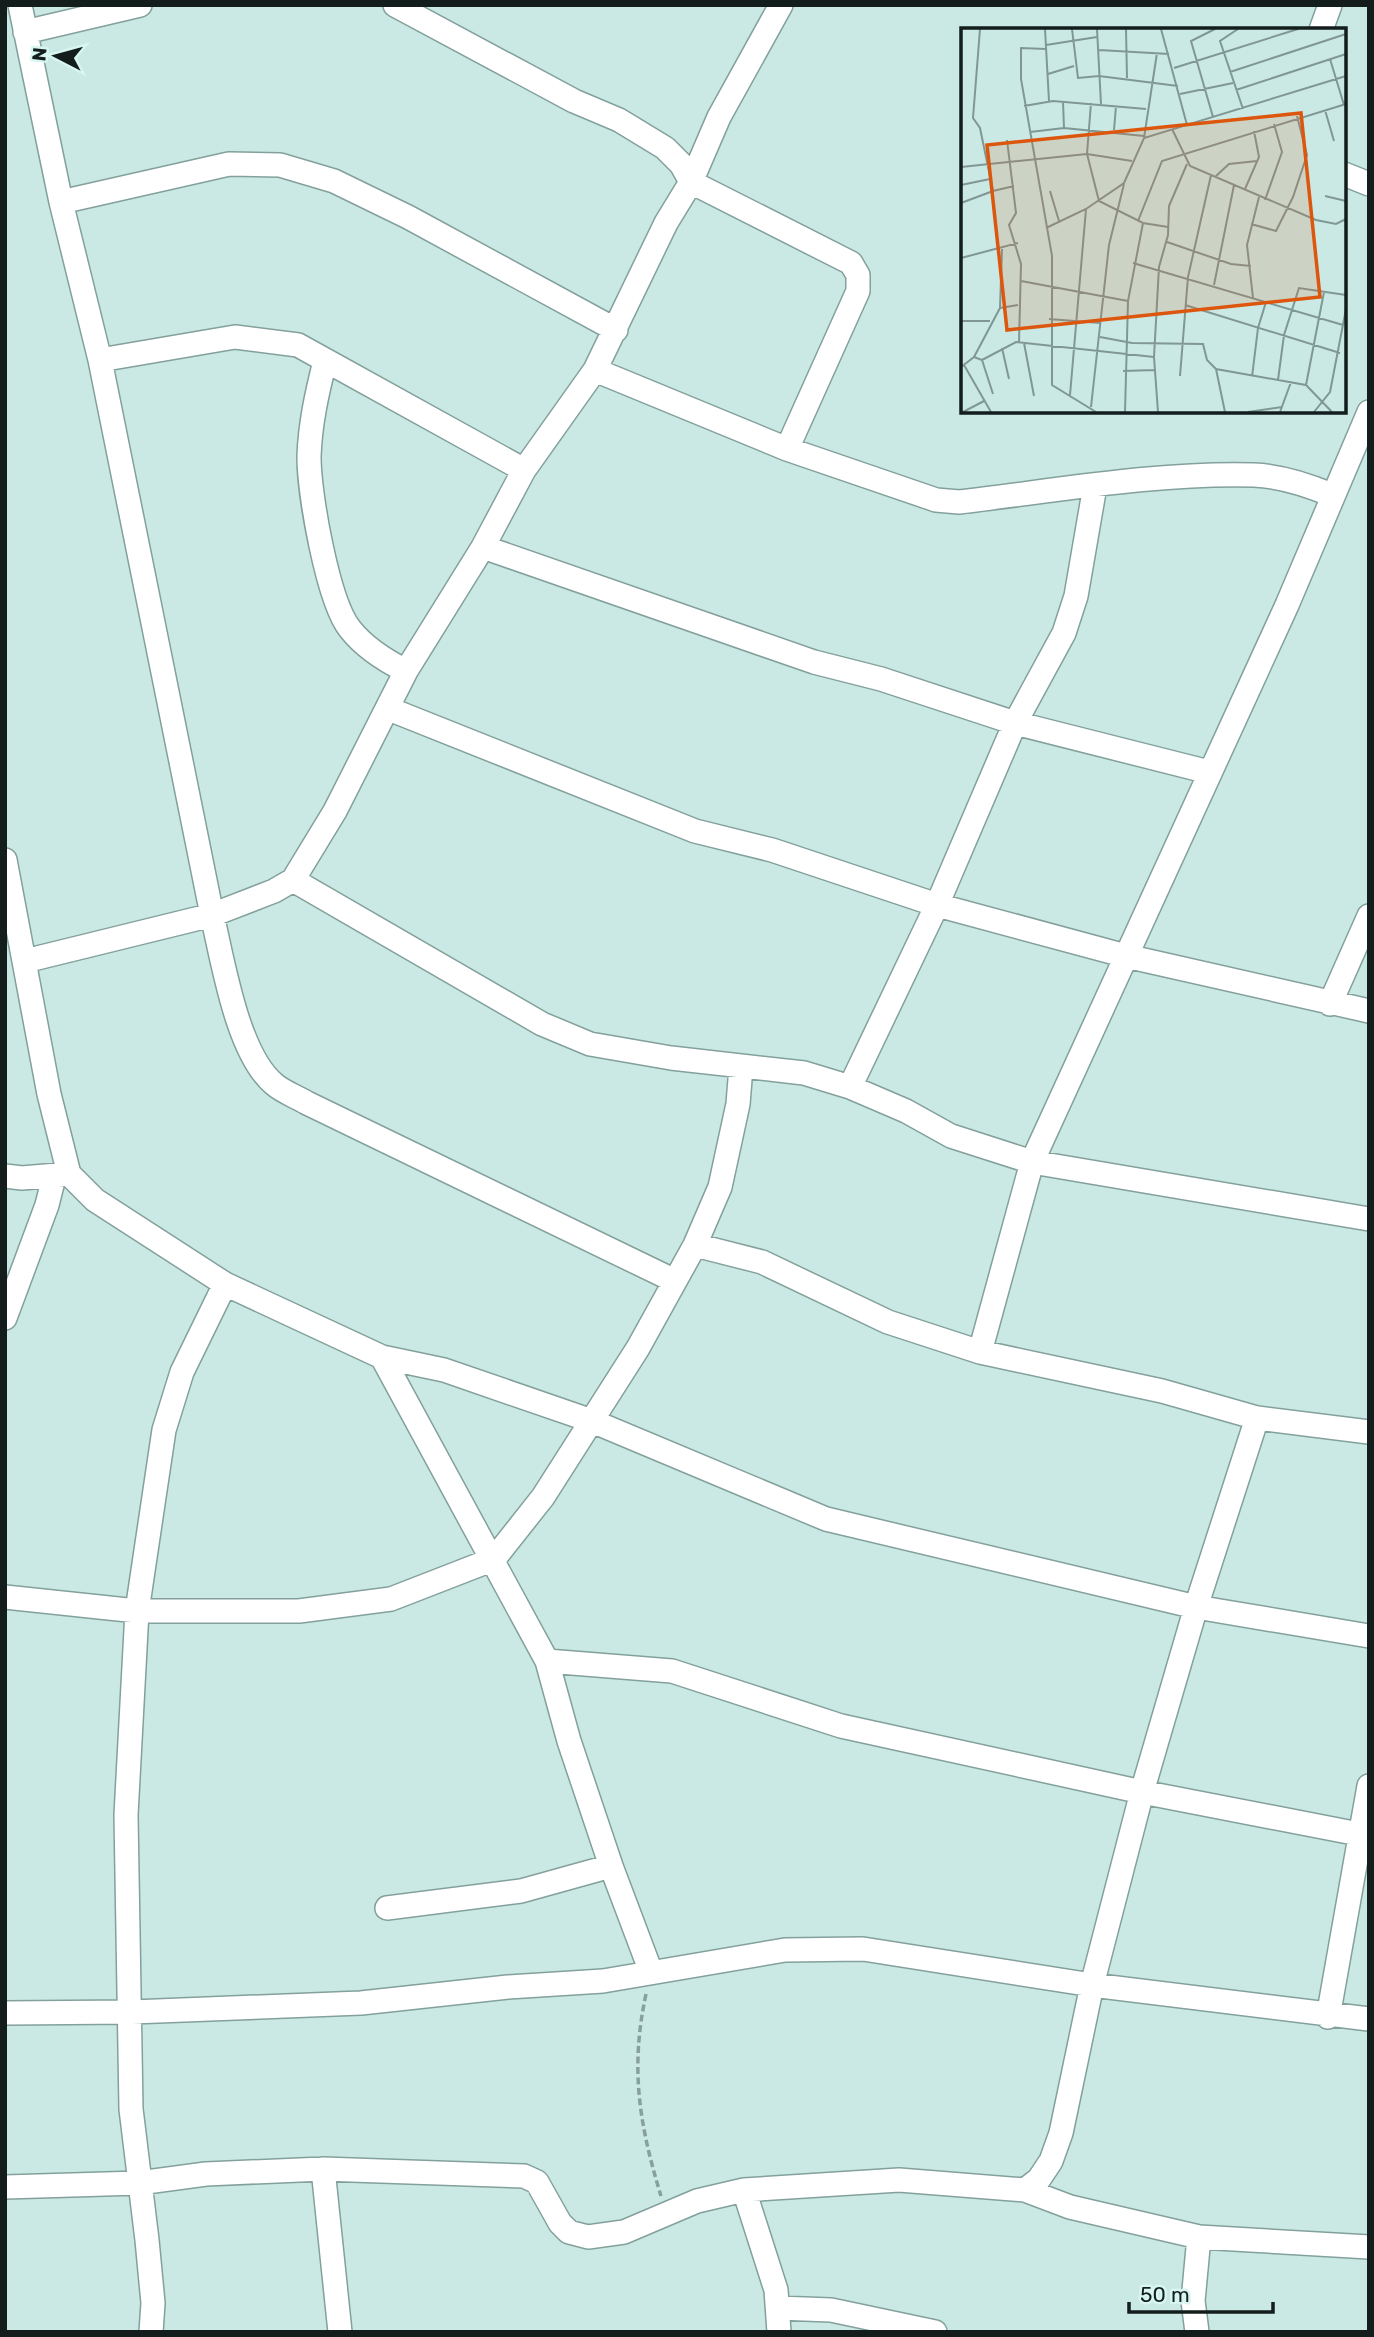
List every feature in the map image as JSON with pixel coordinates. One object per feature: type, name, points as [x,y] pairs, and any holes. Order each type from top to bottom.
[{"type":"street","points":[[20,5],[61,202],[100,360],[212,915],[230,993],[253,1058],[274,1084],[675,1281]]},
{"type":"street","points":[[25,32],[139,5]]},
{"type":"street","points":[[395,5],[574,100],[619,120],[665,148],[681,164],[691,182],[851,262],[858,275],[858,291],[787,449]]},
{"type":"street","points":[[25,961],[212,915],[274,891],[293,880],[335,811],[406,671],[482,547],[524,470],[595,370],[666,223],[691,182],[719,117],[781,5]]},
{"type":"street","points":[[1322,28],[1330,5]]},
{"type":"street","points":[[61,202],[229,164],[280,165],[334,181],[408,217],[616,330]]},
{"type":"street","points":[[1346,175],[1369,184]]},
{"type":"street","points":[[100,360],[235,337],[298,345],[524,470]]},
{"type":"street","points":[[325,361],[313,412],[309,459],[326,571],[349,628],[383,660],[406,671]]},
{"type":"street","points":[[595,370],[787,449],[936,500],[959,502],[1095,486],[1256,475],[1304,484],[1332,495]]},
{"type":"street","points":[[980,1352],[1032,1162],[1287,605],[1369,412]]},
{"type":"street","points":[[850,1087],[937,905],[1015,723],[1065,633],[1076,596],[1095,486]]},
{"type":"street","points":[[482,547],[814,662],[881,679],[1015,723],[1209,772]]},
{"type":"street","points":[[389,709],[695,831],[772,850],[937,905],[1126,956],[1369,1011]]},
{"type":"street","points":[[5,860],[62,1175],[47,1205],[5,1318]]},
{"type":"street","points":[[293,880],[542,1024],[590,1044],[741,1067],[804,1073],[850,1087],[906,1111],[951,1136],[1032,1162],[1369,1219]]},
{"type":"street","points":[[1331,1004],[1369,916]]},
{"type":"street","points":[[5,1597],[137,1611],[299,1611],[391,1599],[494,1559],[543,1497],[592,1421],[695,1245],[720,1187],[738,1104],[741,1067]]},
{"type":"street","points":[[5,1176],[62,1175],[95,1200],[225,1284],[382,1357],[444,1370],[592,1421],[826,1519],[1196,1607],[1369,1636]]},
{"type":"street","points":[[695,1245],[762,1262],[888,1322],[980,1352],[1162,1391],[1257,1418],[1369,1433]]},
{"type":"street","points":[[151,2332],[151,2278],[131,2109],[132,2012],[126,1815],[137,1611],[164,1430],[182,1372],[225,1284]]},
{"type":"street","points":[[382,1357],[547,1661],[569,1741],[611,1866],[651,1972]]},
{"type":"street","points":[[1025,2190],[1039,2179],[1051,2161],[1061,2133],[1092,1985],[1142,1792],[1196,1607],[1257,1418]]},
{"type":"street","points":[[547,1661],[672,1671],[841,1726],[1142,1792],[1363,1835]]},
{"type":"street","points":[[1328,2017],[1363,1835],[1369,1786]]},
{"type":"street","points":[[387,1908],[521,1891],[611,1866]]},
{"type":"street","points":[[5,2013],[132,2012],[361,2003],[508,1987],[603,1981],[785,1950],[863,1949],[1092,1985],[1328,2017],[1369,2019]]},
{"type":"street","points":[[323,2169],[340,2332]]},
{"type":"street","points":[[5,2187],[139,2183],[206,2174],[323,2169],[530,2177],[545,2193],[560,2223],[569,2232],[587,2237],[624,2232],[697,2201],[744,2190],[899,2180],[1025,2190],[1070,2207],[1199,2237],[1369,2247]]},
{"type":"street","points":[[744,2190],[776,2290],[779,2332]]},
{"type":"street","points":[[1197,2332],[1192,2301],[1199,2237]]},
{"type":"street","points":[[778,2308],[831,2310],[934,2332]]},
{"type":"path","points":[[651,1972],[637,2035],[637,2098],[647,2149],[666,2213]]}]
